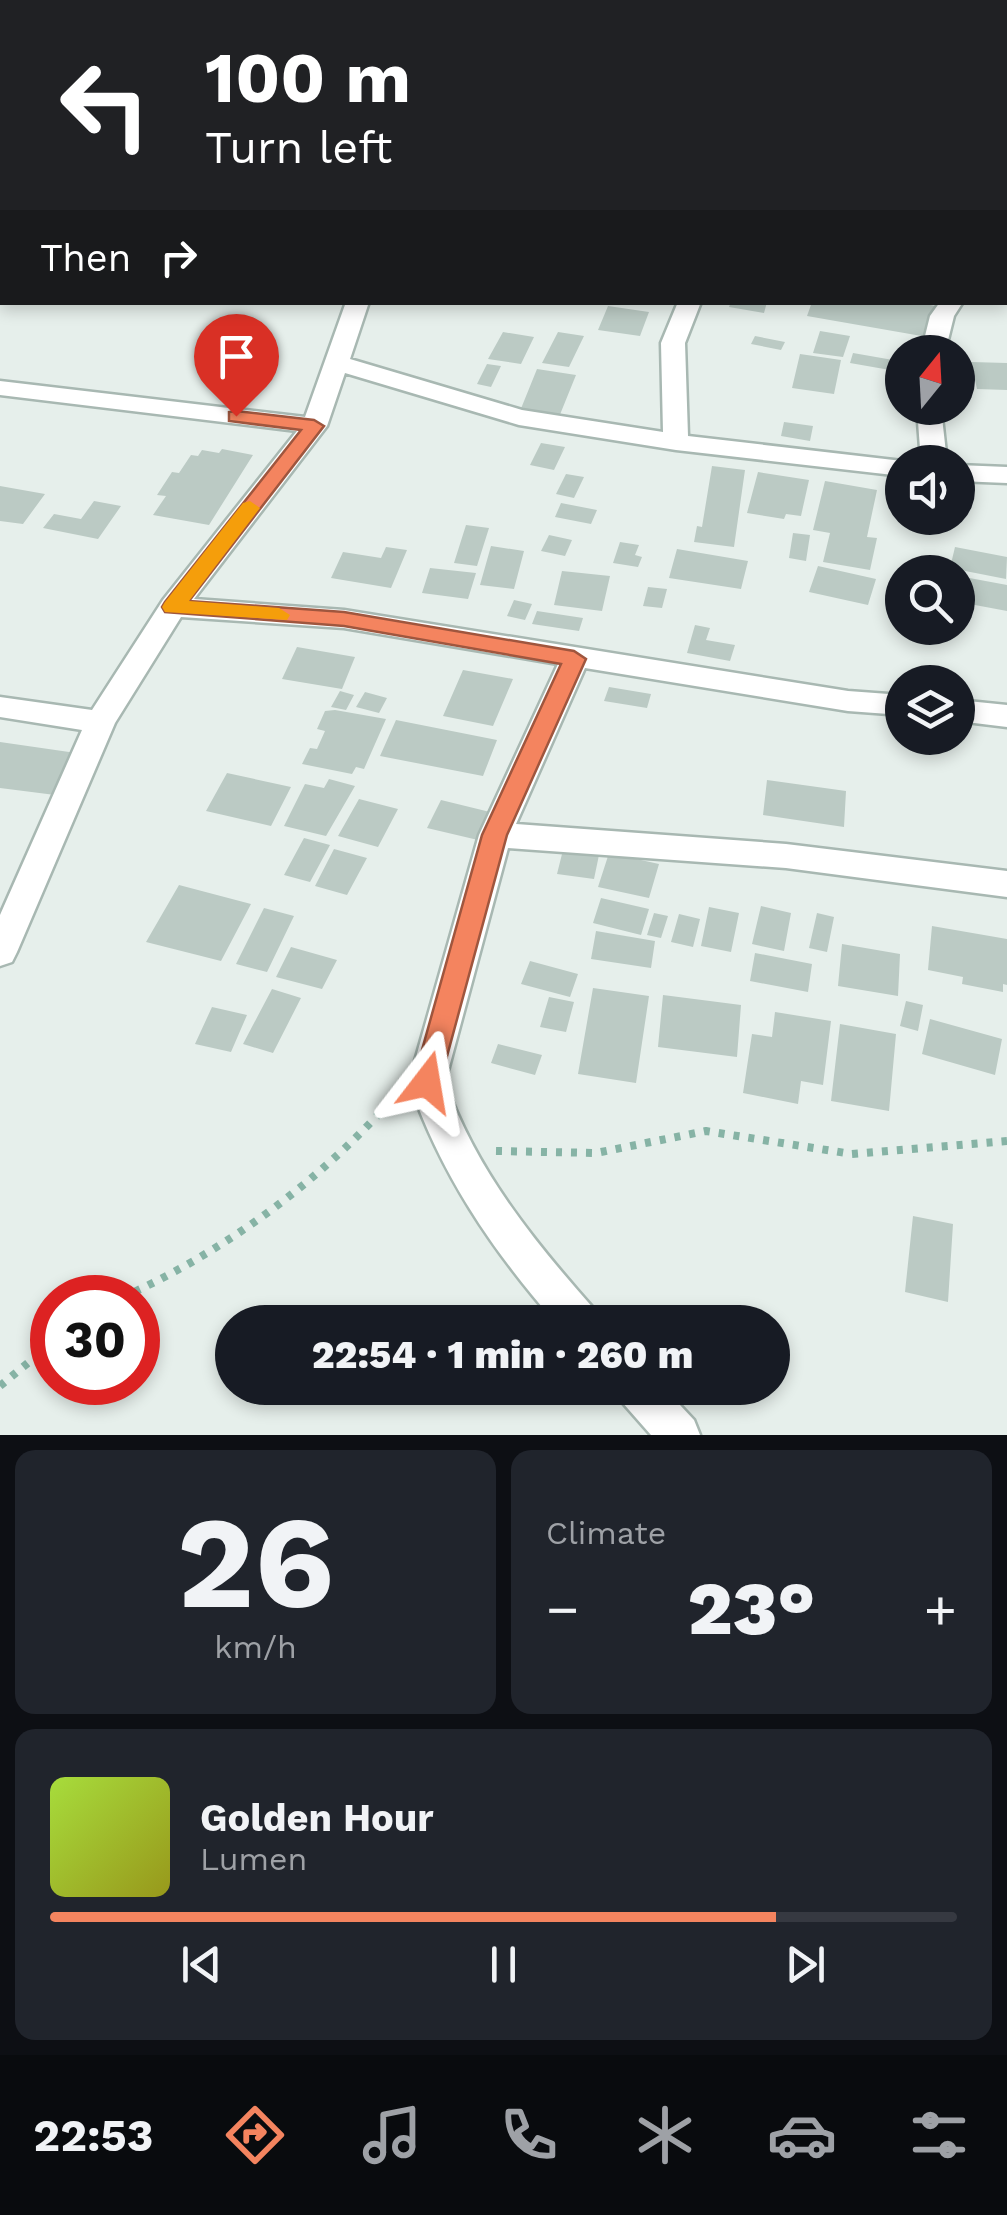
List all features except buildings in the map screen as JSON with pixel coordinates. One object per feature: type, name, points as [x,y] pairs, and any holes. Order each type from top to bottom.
[{"type":"street","points":[[0,952],[88,758],[100,722],[173,607],[314,426],[357,305]]},
{"type":"street","points":[[676,442],[673,342],[689,305]]},
{"type":"street","points":[[937,335],[950,305]]},
{"type":"street","points":[[336,363],[519,417],[676,442],[885,466]]},
{"type":"street","points":[[0,388],[314,426]]},
{"type":"street","points":[[975,474],[1007,476]]},
{"type":"street","points":[[173,607],[344,619],[574,659],[885,704]]},
{"type":"street","points":[[565,1305],[527,1262],[438,1122],[427,1082],[494,835],[574,659]]},
{"type":"street","points":[[0,707],[100,722]]},
{"type":"street","points":[[975,713],[1007,716]]},
{"type":"street","points":[[494,835],[786,856],[1007,884]]},
{"type":"street","points":[[652,1405],[679,1435]]},
{"type":"path","points":[[160,1280],[300,1190],[366,1129],[434,1050]]},
{"type":"path","points":[[455,1149],[596,1153],[706,1131],[852,1154],[1007,1141]]},
{"type":"path","points":[[0,1386],[30,1361]]},
{"type":"slow traffic","points":[[250,508],[173,607],[279,615]]},
{"type":"route","points":[[236,416],[314,426],[173,607],[344,619],[574,659],[494,835],[427,1082]]}]
